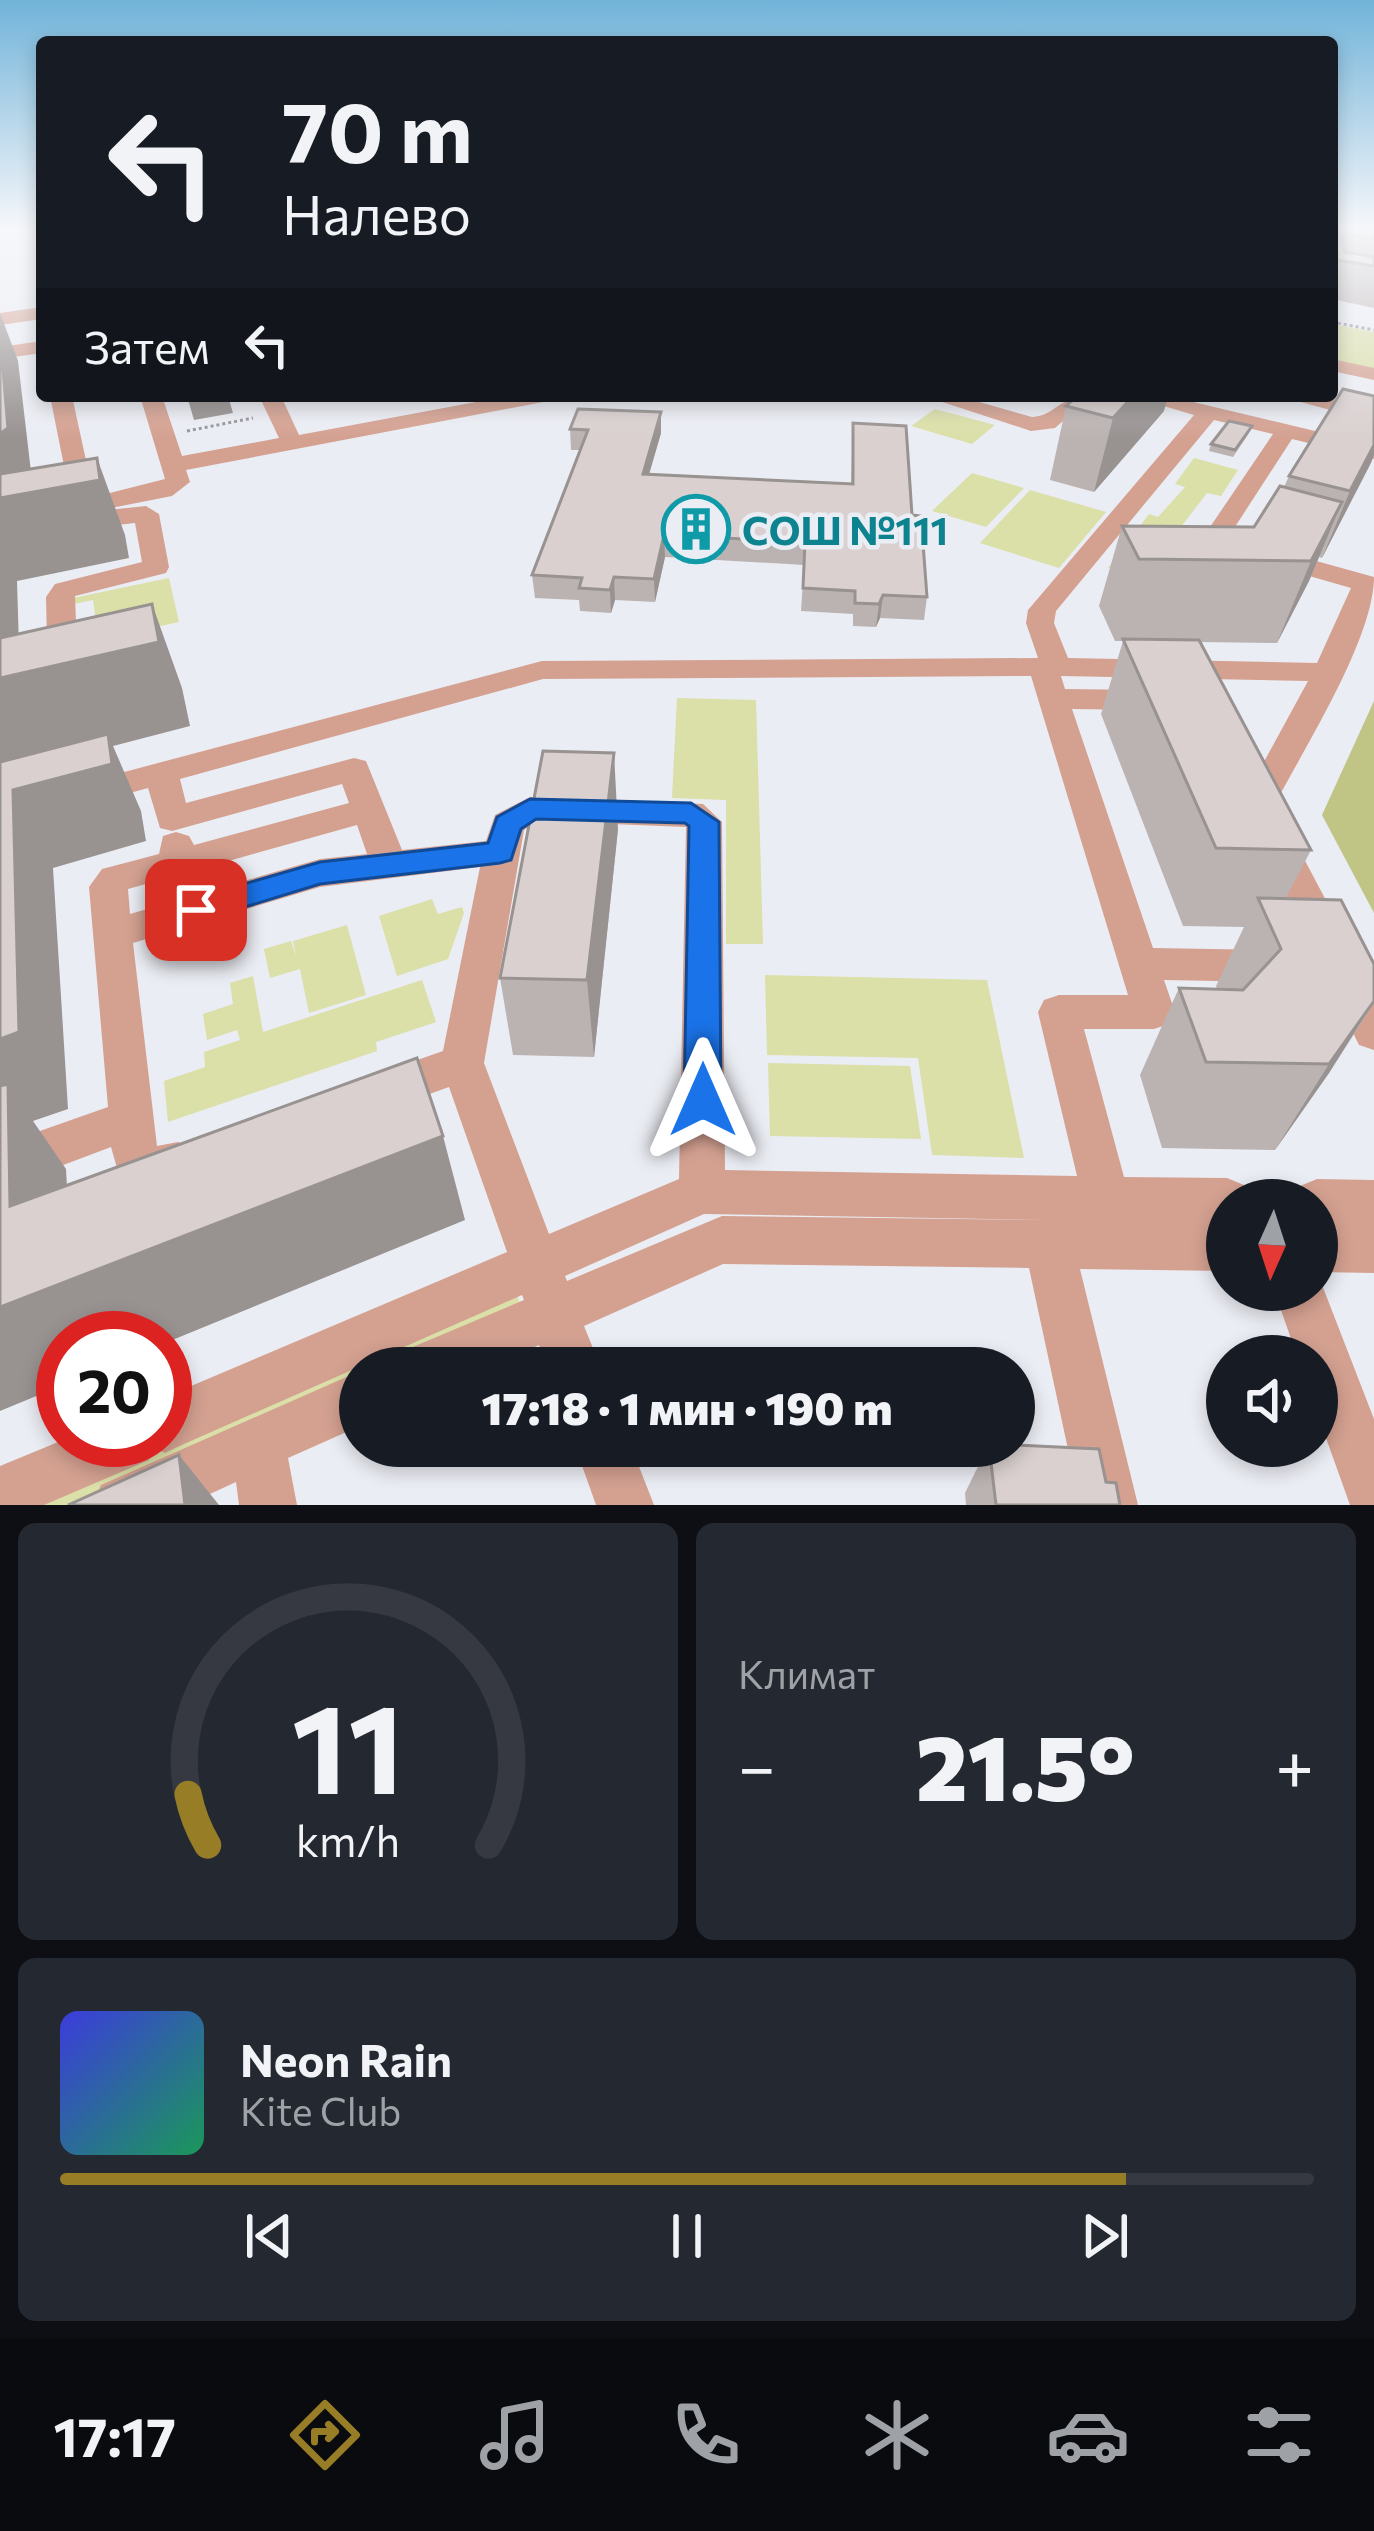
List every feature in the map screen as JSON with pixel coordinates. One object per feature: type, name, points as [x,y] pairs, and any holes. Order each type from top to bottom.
[{"type":"street","points":[[0,320],[36,314]]},
{"type":"street","points":[[0,353],[36,348]]},
{"type":"street","points":[[1338,365],[1374,374]]},
{"type":"street","points":[[62,402],[84,506]]},
{"type":"street","points":[[0,522],[163,491],[178,482],[153,402]]},
{"type":"street","points":[[172,465],[292,443],[379,417],[478,402]]},
{"type":"street","points":[[956,402],[1031,424],[1047,423],[1073,402]]},
{"type":"street","points":[[1166,402],[1242,424],[1374,452]]},
{"type":"street","points":[[1317,402],[1374,415]]},
{"type":"street","points":[[266,405],[292,443]]},
{"type":"street","points":[[1106,1200],[1059,1012],[1154,1012],[1051,678],[1039,616],[1123,509],[1138,502],[1209,412]]},
{"type":"street","points":[[1183,584],[1286,430]]},
{"type":"street","points":[[0,539],[140,512],[148,516],[157,563],[146,572],[65,590],[60,597],[62,648],[0,667]]},
{"type":"street","points":[[1213,540],[1371,575]]},
{"type":"street","points":[[1322,558],[1371,575]]},
{"type":"street","points":[[1258,804],[1328,672],[1371,575]]},
{"type":"street","points":[[1064,583],[1107,584]]},
{"type":"street","points":[[0,817],[542,670],[1051,678],[1328,672]]},
{"type":"street","points":[[1051,678],[1206,700]]},
{"type":"street","points":[[337,726],[389,865]]},
{"type":"street","points":[[1237,762],[1374,1032]]},
{"type":"street","points":[[172,819],[354,769]]},
{"type":"street","points":[[162,773],[179,862]]},
{"type":"street","points":[[226,1147],[162,1170],[136,1160],[108,887],[115,880],[367,809]]},
{"type":"street","points":[[566,1347],[462,1064],[507,824],[530,809],[691,813],[704,822],[702,1192]]},
{"type":"street","points":[[113,934],[320,873],[500,852]]},
{"type":"street","points":[[1140,964],[1340,968]]},
{"type":"street","points":[[355,1101],[462,1064]]},
{"type":"street","points":[[0,1167],[132,1119]]},
{"type":"street","points":[[458,1347],[702,1192],[1206,1201]]},
{"type":"street","points":[[1338,1202],[1374,1203]]},
{"type":"street","points":[[192,1415],[544,1289],[722,1240],[1206,1247]]},
{"type":"street","points":[[1049,1246],[1109,1505]]},
{"type":"street","points":[[1338,1248],[1374,1249]]},
{"type":"street","points":[[1307,1311],[1374,1495]]},
{"type":"street","points":[[121,1505],[339,1407]]},
{"type":"street","points":[[258,1444],[268,1505]]},
{"type":"street","points":[[0,1495],[66,1467]]},
{"type":"street","points":[[611,1467],[625,1505]]},
{"type":"path","points":[[1338,323],[1374,330]]},
{"type":"path","points":[[176,431],[266,405]]},
{"type":"green space","points":[[1338,325],[1374,332],[1374,369],[1338,361]]},
{"type":"green space","points":[[935,409],[995,425],[972,444],[911,426]]},
{"type":"green space","points":[[1194,458],[1238,470],[1221,496],[1207,493],[1148,570],[1108,568],[1149,514],[1158,517],[1185,487],[1175,484]]},
{"type":"green space","points":[[972,473],[1024,488],[986,527],[932,511]]},
{"type":"green space","points":[[1030,490],[1106,512],[1059,568],[980,543]]},
{"type":"green space","points":[[169,578],[179,622],[118,635],[97,630],[93,600],[74,604],[73,598]]},
{"type":"green space","points":[[677,698],[756,700],[763,944],[726,944],[726,800],[672,798]]},
{"type":"green space","points":[[1374,701],[1374,913],[1322,815]]},
{"type":"green space","points":[[432,899],[438,914],[462,907],[464,913],[448,959],[397,976],[379,916]]},
{"type":"green space","points":[[347,925],[366,995],[309,1013],[300,969],[270,978],[264,949],[291,941],[296,956],[293,941]]},
{"type":"green space","points":[[765,975],[987,980],[1024,1158],[932,1155],[918,1058],[767,1055]]},
{"type":"green space","points":[[253,976],[263,1032],[422,980],[436,1022],[376,1042],[377,1051],[168,1122],[164,1081],[205,1067],[204,1052],[240,1040],[237,1030],[207,1040],[203,1014],[233,1004],[230,983]]},
{"type":"green space","points":[[768,1063],[910,1066],[921,1139],[770,1136]]},
{"type":"green space","points":[[515,1289],[522,1309],[435,1347],[384,1347]]},
{"type":"green space","points":[[339,1367],[339,1389],[192,1453],[192,1432]]},
{"type":"green space","points":[[112,1467],[160,1467],[73,1505],[26,1505]]},
{"type":"building","points":[[0,335],[8,428],[0,434]]},
{"type":"building","points":[[1343,389],[1374,396],[1374,445],[1350,491],[1289,476]]},
{"type":"building","points":[[1070,402],[1128,402],[1113,418],[1066,406]]},
{"type":"building","name":"СОШ №111","points":[[578,409],[661,412],[643,474],[853,484],[853,423],[906,426],[912,515],[921,516],[927,597],[883,595],[879,604],[855,603],[855,591],[803,588],[805,542],[664,535],[654,579],[614,577],[610,590],[579,588],[582,578],[532,575],[588,430],[570,429]]},
{"type":"building","points":[[1229,421],[1252,426],[1235,450],[1211,444]]},
{"type":"building","points":[[97,458],[100,480],[0,498],[0,474]]},
{"type":"building","points":[[1280,486],[1342,502],[1311,561],[1139,559],[1122,526],[1254,527]]},
{"type":"building","points":[[152,604],[159,642],[0,678],[0,638]]},
{"type":"building","points":[[1123,639],[1199,640],[1311,850],[1216,848]]},
{"type":"building","points":[[108,734],[112,764],[13,790],[19,1032],[0,1039],[0,762]]},
{"type":"building","points":[[543,751],[614,753],[587,980],[500,978]]},
{"type":"building","points":[[1258,898],[1341,900],[1374,964],[1374,1001],[1329,1064],[1206,1062],[1179,988],[1243,990],[1281,949]]},
{"type":"building","points":[[417,1058],[443,1136],[0,1307],[0,1086],[8,1084],[10,1206]]},
{"type":"building","points":[[1035,1446],[1099,1449],[1106,1482],[1116,1483],[1120,1505],[996,1505],[991,1467],[1035,1467]]},
{"type":"building","points":[[152,1467],[180,1467],[185,1505],[68,1505]]},
{"type":"place","name":"СОШ №111","points":[[696,529]]},
{"type":"route","points":[[196,910],[320,873],[500,852],[507,824],[530,809],[691,813],[704,822],[703,1100]]}]
